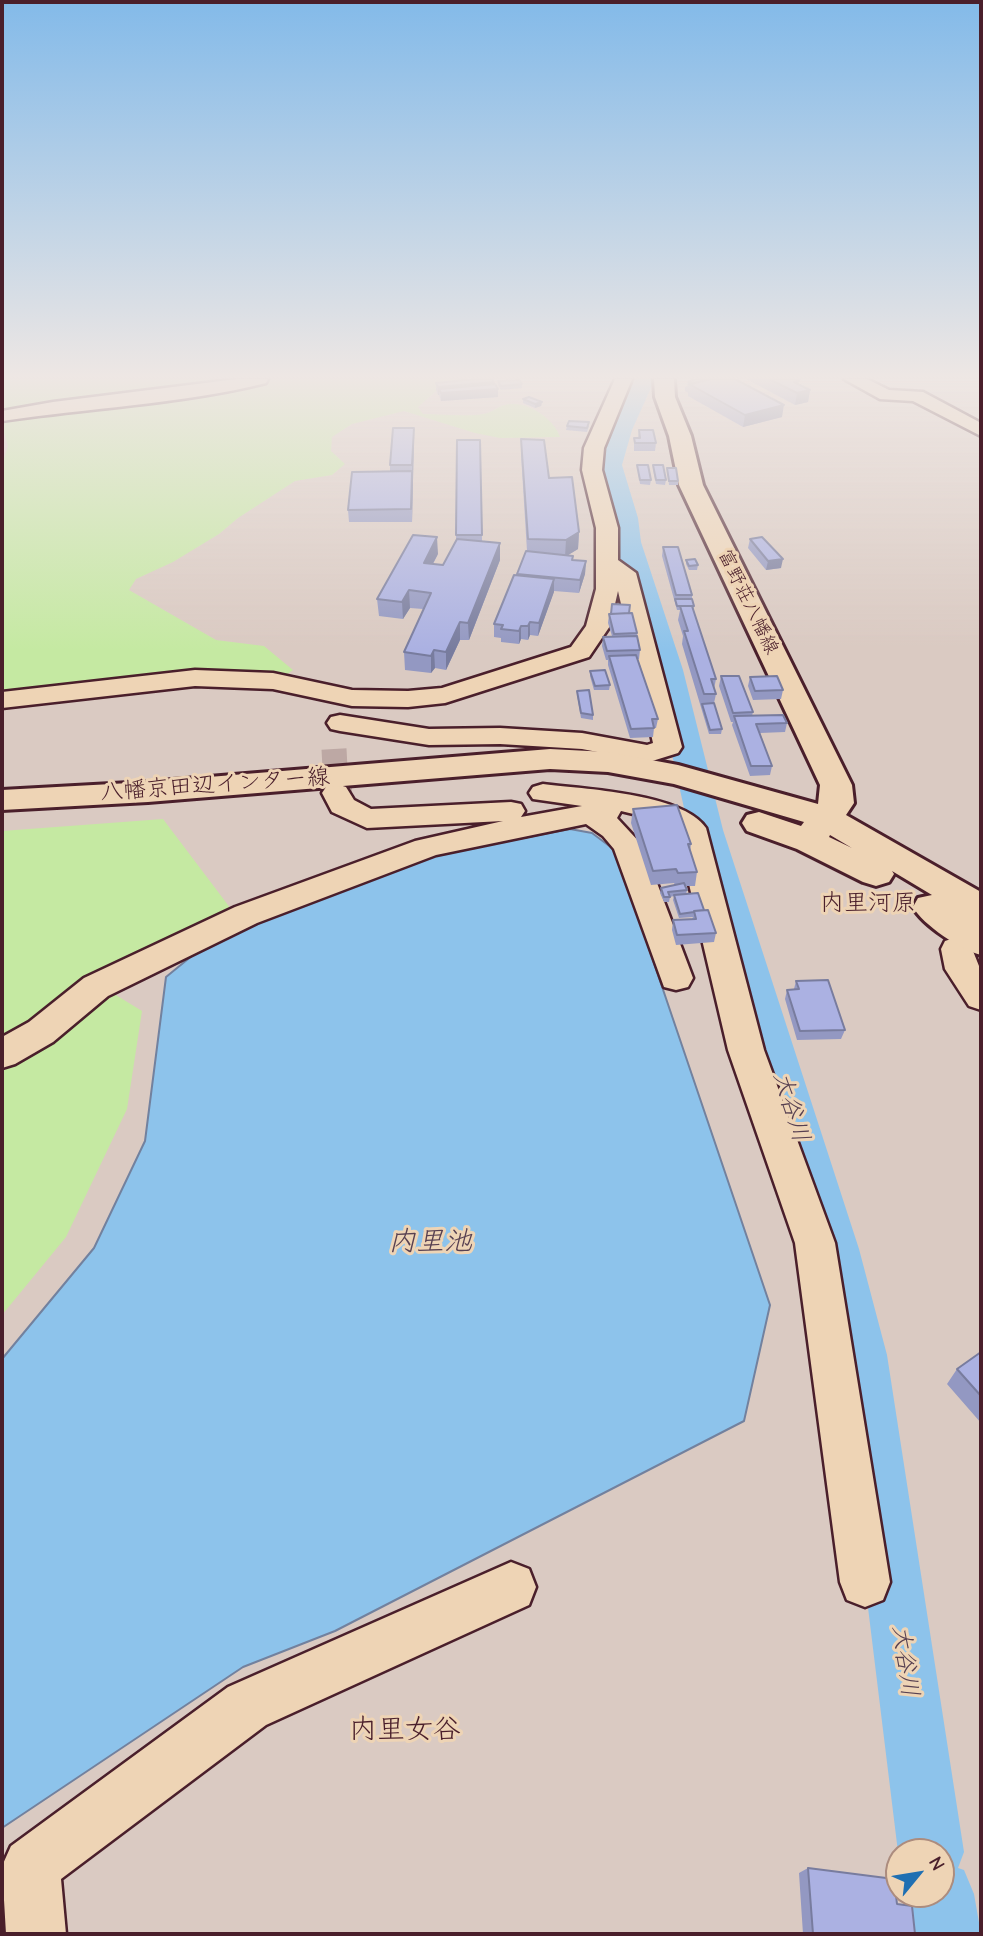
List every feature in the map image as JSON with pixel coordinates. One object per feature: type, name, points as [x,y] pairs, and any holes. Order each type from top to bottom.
[{"type":"main road","name":"富野荘八幡線","points":[[687,469],[691,485],[836,785],[836,803],[817,829]]},
{"type":"main road","name":"八幡京田辺インター線","points":[[2,800],[148,792],[427,769],[681,787],[817,829]]},
{"type":"main road","points":[[817,829],[952,890],[981,910]]},
{"type":"main road","points":[[817,829],[896,884],[969,945]]},
{"type":"street","points":[[2,700],[195,678],[273,681],[352,698],[408,699],[445,695],[580,652],[598,626],[607,589],[607,528],[592,469]]},
{"type":"street","points":[[352,698],[337,736],[500,736],[582,741],[649,754],[668,747],[625,573],[607,563]]},
{"type":"street","points":[[335,793],[342,806],[367,819],[511,811],[537,801],[547,776],[607,809],[613,829],[628,846],[676,978]]},
{"type":"street","points":[[2,1054],[41,1032],[96,987],[246,915],[426,848],[607,809],[677,816],[691,828],[746,1050],[815,1243],[864,1582]]},
{"type":"street","points":[[969,945],[962,969],[981,997]]},
{"type":"street","points":[[36,1934],[31,1866],[247,1706],[511,1587]]},
{"type":"green space","points":[[2,469],[339,469],[332,475],[295,481],[238,518],[219,534],[173,562],[136,579],[129,590],[216,640],[264,646],[293,670],[286,675],[153,673],[2,692]]},
{"type":"green space","points":[[163,819],[231,909],[106,989],[142,1011],[127,1109],[66,1237],[2,1315],[2,831]]},
{"type":"water","name":"内里池","points":[[570,829],[592,833],[616,851],[770,1305],[744,1421],[335,1631],[243,1667],[2,1828],[2,1359],[94,1248],[145,1141],[166,977],[204,946],[405,856],[440,854]]},
{"type":"building","points":[[457,469],[481,469],[482,535],[456,535]]},
{"type":"building","points":[[523,469],[548,469],[549,478],[572,477],[579,532],[566,540],[528,539]]},
{"type":"building","points":[[638,469],[649,469],[651,480],[640,480]]},
{"type":"building","points":[[654,469],[664,469],[666,480],[656,480]]},
{"type":"building","points":[[667,469],[676,469],[678,481],[669,481]]},
{"type":"building","points":[[412,471],[411,509],[348,510],[352,472]]},
{"type":"building","points":[[413,535],[437,537],[424,563],[443,565],[457,539],[500,543],[468,623],[460,622],[446,652],[434,650],[431,656],[404,652],[431,593],[409,590],[402,602],[377,599]]},
{"type":"building","points":[[762,537],[783,559],[768,561],[750,539]]},
{"type":"building","points":[[663,547],[678,547],[692,595],[676,595]]},
{"type":"building","points":[[526,551],[573,556],[572,560],[586,561],[580,580],[517,574]]},
{"type":"building","points":[[695,559],[698,565],[689,566],[686,560]]},
{"type":"building","points":[[514,575],[554,579],[539,623],[530,622],[528,626],[521,626],[519,631],[501,629],[503,625],[494,624]]},
{"type":"building","points":[[675,599],[692,599],[694,606],[677,606]]},
{"type":"building","points":[[612,604],[630,605],[629,613],[611,614]]},
{"type":"building","points":[[680,606],[692,606],[716,679],[711,679],[716,694],[704,694],[684,631],[688,631]]},
{"type":"building","points":[[632,613],[637,633],[614,634],[609,614]]},
{"type":"building","points":[[637,636],[640,650],[607,651],[603,637]]},
{"type":"building","points":[[636,655],[658,719],[652,719],[654,728],[631,729],[609,656]]},
{"type":"building","points":[[605,670],[610,685],[595,686],[590,671]]},
{"type":"building","points":[[721,676],[739,676],[753,712],[733,713]]},
{"type":"building","points":[[777,676],[783,690],[755,691],[750,677]]},
{"type":"building","points":[[589,690],[593,715],[581,713],[577,691]]},
{"type":"building","points":[[714,703],[722,729],[710,730],[702,704]]},
{"type":"building","points":[[783,715],[787,723],[756,724],[772,766],[751,766],[734,716]]},
{"type":"building","points":[[677,805],[691,844],[688,844],[697,872],[678,873],[676,869],[653,871],[633,809]]},
{"type":"building","points":[[684,883],[687,890],[668,892],[670,897],[664,897],[661,888]]},
{"type":"building","points":[[698,893],[704,910],[680,914],[674,895]]},
{"type":"building","points":[[708,910],[716,933],[677,935],[673,920],[696,919],[694,911]]},
{"type":"building","points":[[828,980],[845,1030],[800,1031],[787,990],[799,989],[796,981]]},
{"type":"building","points":[[981,1352],[981,1396],[957,1369]]},
{"type":"building","points":[[808,1868],[885,1878],[885,1908],[912,1908],[915,1934],[813,1934]]},
{"type":"waterway","name":"大谷川","points":[[612,469],[626,518],[628,542],[668,670],[706,830],[835,1249],[862,1355],[929,1838]]},
{"type":"waterway","name":"大谷川","points":[[943,1908],[949,1934]]},
{"type":"tunnel","points":[[334,749],[336,787]]},
{"type":"tunnel","points":[[336,787],[336,793]]},
{"type":"district","name":"内里河原","points":[[868,903]]},
{"type":"district","name":"内里女谷","points":[[405,1730]]}]
